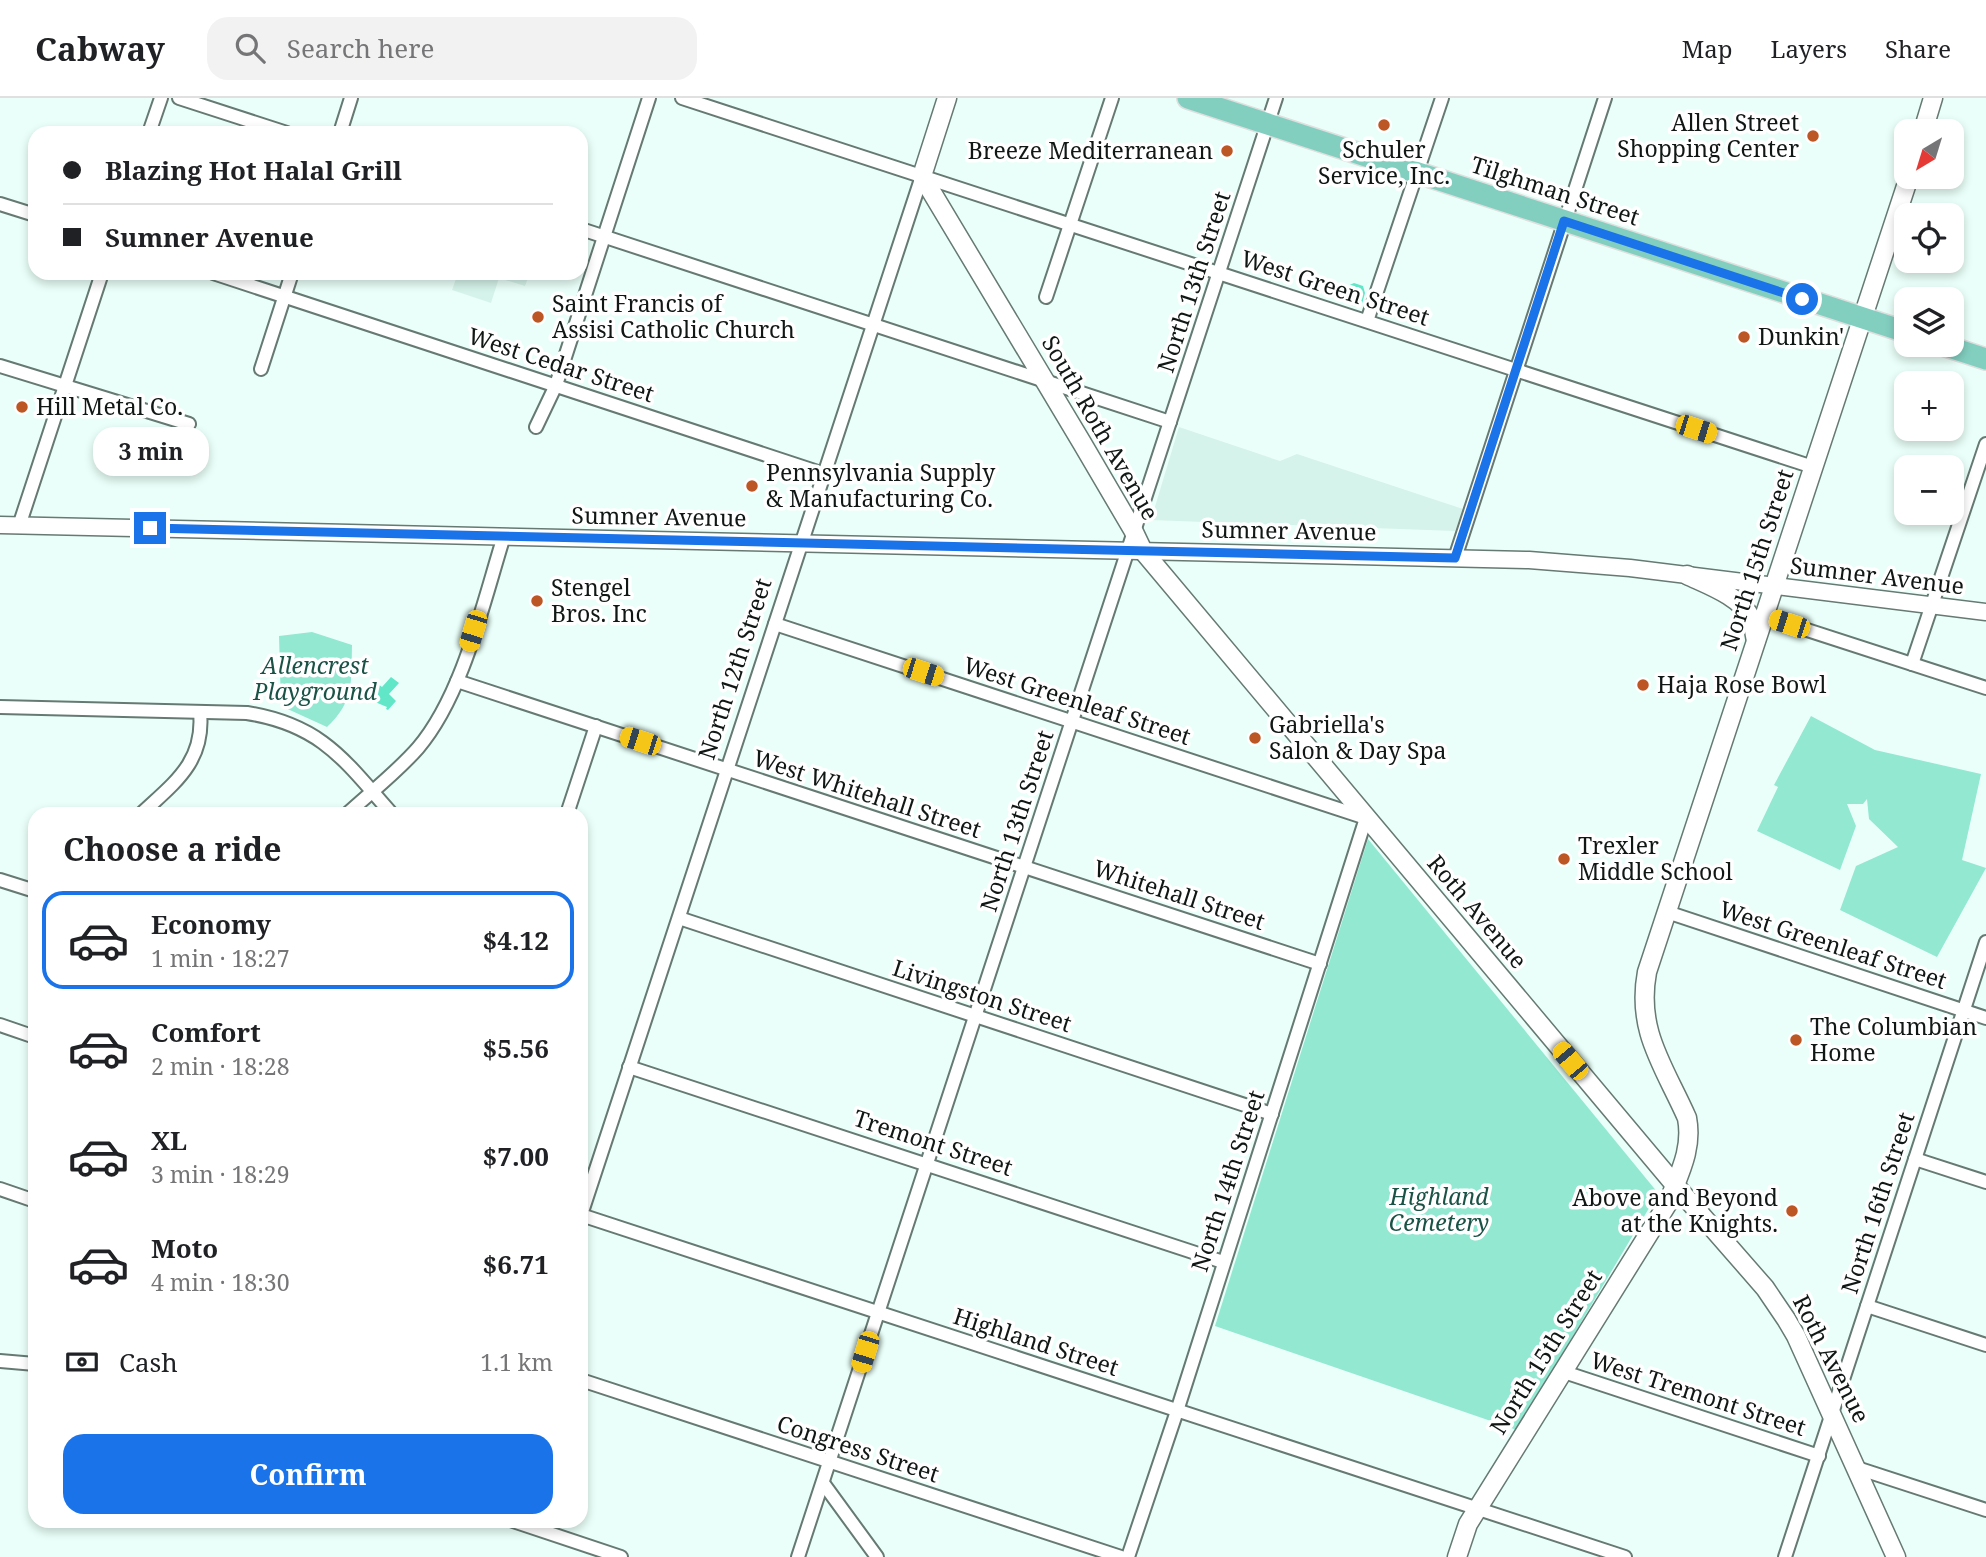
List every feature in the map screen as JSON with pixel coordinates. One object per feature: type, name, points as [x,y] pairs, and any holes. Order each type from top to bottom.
[{"type":"main road","name":"North 12th Street","points":[[922,176],[947,98]]},
{"type":"main road","name":"Tilghman Street","points":[[1188,98],[1894,328]]},
{"type":"main road","points":[[1927,119],[1933,98]]},
{"type":"main road","name":"South Roth Avenue","points":[[922,176],[1133,530],[1135,551],[1366,818]]},
{"type":"main road","name":"North 15th Street","points":[[1457,1557],[1468,1524],[1668,1203],[1686,1156],[1689,1132],[1687,1118],[1649,1036],[1643,1004],[1647,972],[1905,189]]},
{"type":"main road","points":[[1964,352],[1986,359]]},
{"type":"main road","points":[[1687,575],[1724,593],[1742,607],[1752,619],[1756,642]]},
{"type":"main road","name":"Roth Avenue","points":[[1366,818],[1765,1288],[1796,1336],[1896,1557]]},
{"type":"street","points":[[151,126],[161,98]]},
{"type":"street","points":[[179,98],[265,126]]},
{"type":"street","points":[[342,126],[351,98]]},
{"type":"street","points":[[536,427],[556,385],[649,98]]},
{"type":"street","name":"West Green Street","points":[[682,98],[1814,467]]},
{"type":"street","points":[[1046,297],[1112,98]]},
{"type":"street","name":"North 13th Street","points":[[1133,530],[1276,98]]},
{"type":"street","points":[[1367,321],[1442,98]]},
{"type":"street","points":[[1455,558],[1605,98]]},
{"type":"street","name":"North 12th Street","points":[[588,1193],[922,176]]},
{"type":"street","points":[[0,204],[28,213]]},
{"type":"street","points":[[588,231],[1170,422]]},
{"type":"street","points":[[19,526],[101,280]]},
{"type":"street","name":"West Cedar Street","points":[[234,280],[824,474]]},
{"type":"street","points":[[261,369],[290,280]]},
{"type":"street","points":[[0,366],[189,424]]},
{"type":"street","points":[[1912,664],[1986,444]]},
{"type":"street","name":"Sumner Avenue","points":[[0,525],[1563,561],[1986,612]]},
{"type":"street","points":[[355,807],[418,747],[445,708],[457,681],[504,536]]},
{"type":"street","name":"North 13th Street","points":[[798,1557],[1072,721],[1135,551]]},
{"type":"street","points":[[1764,616],[1986,688]]},
{"type":"street","name":"West Greenleaf Street","points":[[775,624],[1366,818]]},
{"type":"street","name":"West Whitehall Street","points":[[457,681],[1024,868]]},
{"type":"street","points":[[0,707],[247,713],[268,716],[308,731],[338,753],[387,807]]},
{"type":"street","points":[[148,807],[188,767],[200,739],[200,712]]},
{"type":"street","points":[[569,807],[596,726]]},
{"type":"street","name":"North 14th Street","points":[[1128,1557],[1366,818]]},
{"type":"street","name":"Whitehall Street","points":[[1024,868],[1320,964]]},
{"type":"street","points":[[0,880],[28,889]]},
{"type":"street","name":"West Greenleaf Street","points":[[1667,912],[1986,1018]]},
{"type":"street","name":"Livingston Street","points":[[679,918],[1272,1114]]},
{"type":"street","name":"North 16th Street","points":[[1785,1557],[1986,942]]},
{"type":"street","points":[[0,1025],[28,1032]]},
{"type":"street","name":"Tremont Street","points":[[629,1067],[1223,1262]]},
{"type":"street","points":[[1915,1159],[1986,1182]]},
{"type":"street","points":[[0,1189],[28,1199]]},
{"type":"street","name":"Highland Street","points":[[588,1217],[1625,1557]]},
{"type":"street","points":[[1867,1306],[1986,1345]]},
{"type":"street","points":[[0,1361],[28,1363]]},
{"type":"street","name":"West Tremont Street","points":[[1564,1372],[1819,1456]]},
{"type":"street","name":"Congress Street","points":[[588,1382],[1121,1557]]},
{"type":"street","points":[[1857,1468],[1986,1510]]},
{"type":"street","points":[[823,1483],[877,1557]]},
{"type":"street","points":[[534,1528],[621,1557]]},
{"type":"shaded area","points":[[456,280],[498,280],[491,303],[452,290]]},
{"type":"shaded area","points":[[506,280],[527,280],[525,286]]},
{"type":"shaded area","points":[[1354,283],[1363,286],[1365,293],[1362,304],[1356,307],[1341,301],[1339,295],[1343,288]]},
{"type":"shaded area","points":[[1179,427],[1280,461],[1297,454],[1463,509],[1455,531],[1151,520]]},
{"type":"shaded area","points":[[391,677],[399,683],[389,694],[396,701],[388,710],[375,702],[366,690],[374,681],[382,687]]},
{"type":"green space","name":"Allencrest Playground","points":[[312,632],[352,645],[351,679],[347,699],[327,727],[281,706],[279,636]]},
{"type":"green space","points":[[1811,716],[1875,750],[1981,774],[1962,860],[1986,868],[1937,957],[1840,910],[1856,866],[1898,847],[1869,819],[1867,799],[1863,804],[1847,804],[1856,826],[1840,870],[1757,831],[1778,787],[1774,785]]},
{"type":"green space","name":"Highland Cemetery","points":[[1368,839],[1658,1193],[1517,1430],[1215,1326]]},
{"type":"place","name":"Schuler Service, Inc.","points":[[1384,125]]},
{"type":"place","name":"Allen Street Shopping Center","points":[[1813,136]]},
{"type":"place","name":"Breeze Mediterranean","points":[[1227,151]]},
{"type":"place","name":"Saint Francis of Assisi Catholic Church","points":[[538,317]]},
{"type":"place","name":"Dunkin'","points":[[1744,337]]},
{"type":"place","name":"Hill Metal Co.","points":[[22,407]]},
{"type":"place","name":"Pennsylvania Supply & Manufacturing Co.","points":[[752,486]]},
{"type":"place","name":"Stengel Bros. Inc","points":[[537,601]]},
{"type":"place","name":"Haja Rose Bowl","points":[[1643,685]]},
{"type":"place","name":"Gabriella's Salon & Day Spa","points":[[1255,738]]},
{"type":"place","name":"Trexler Middle School","points":[[1564,859]]},
{"type":"place","name":"The Columbian Home","points":[[1796,1040]]},
{"type":"place","name":"Above and Beyond at the Knights.","points":[[1792,1211]]},
{"type":"route","points":[[150,528],[1455,558],[1564,221],[1802,299]]}]
